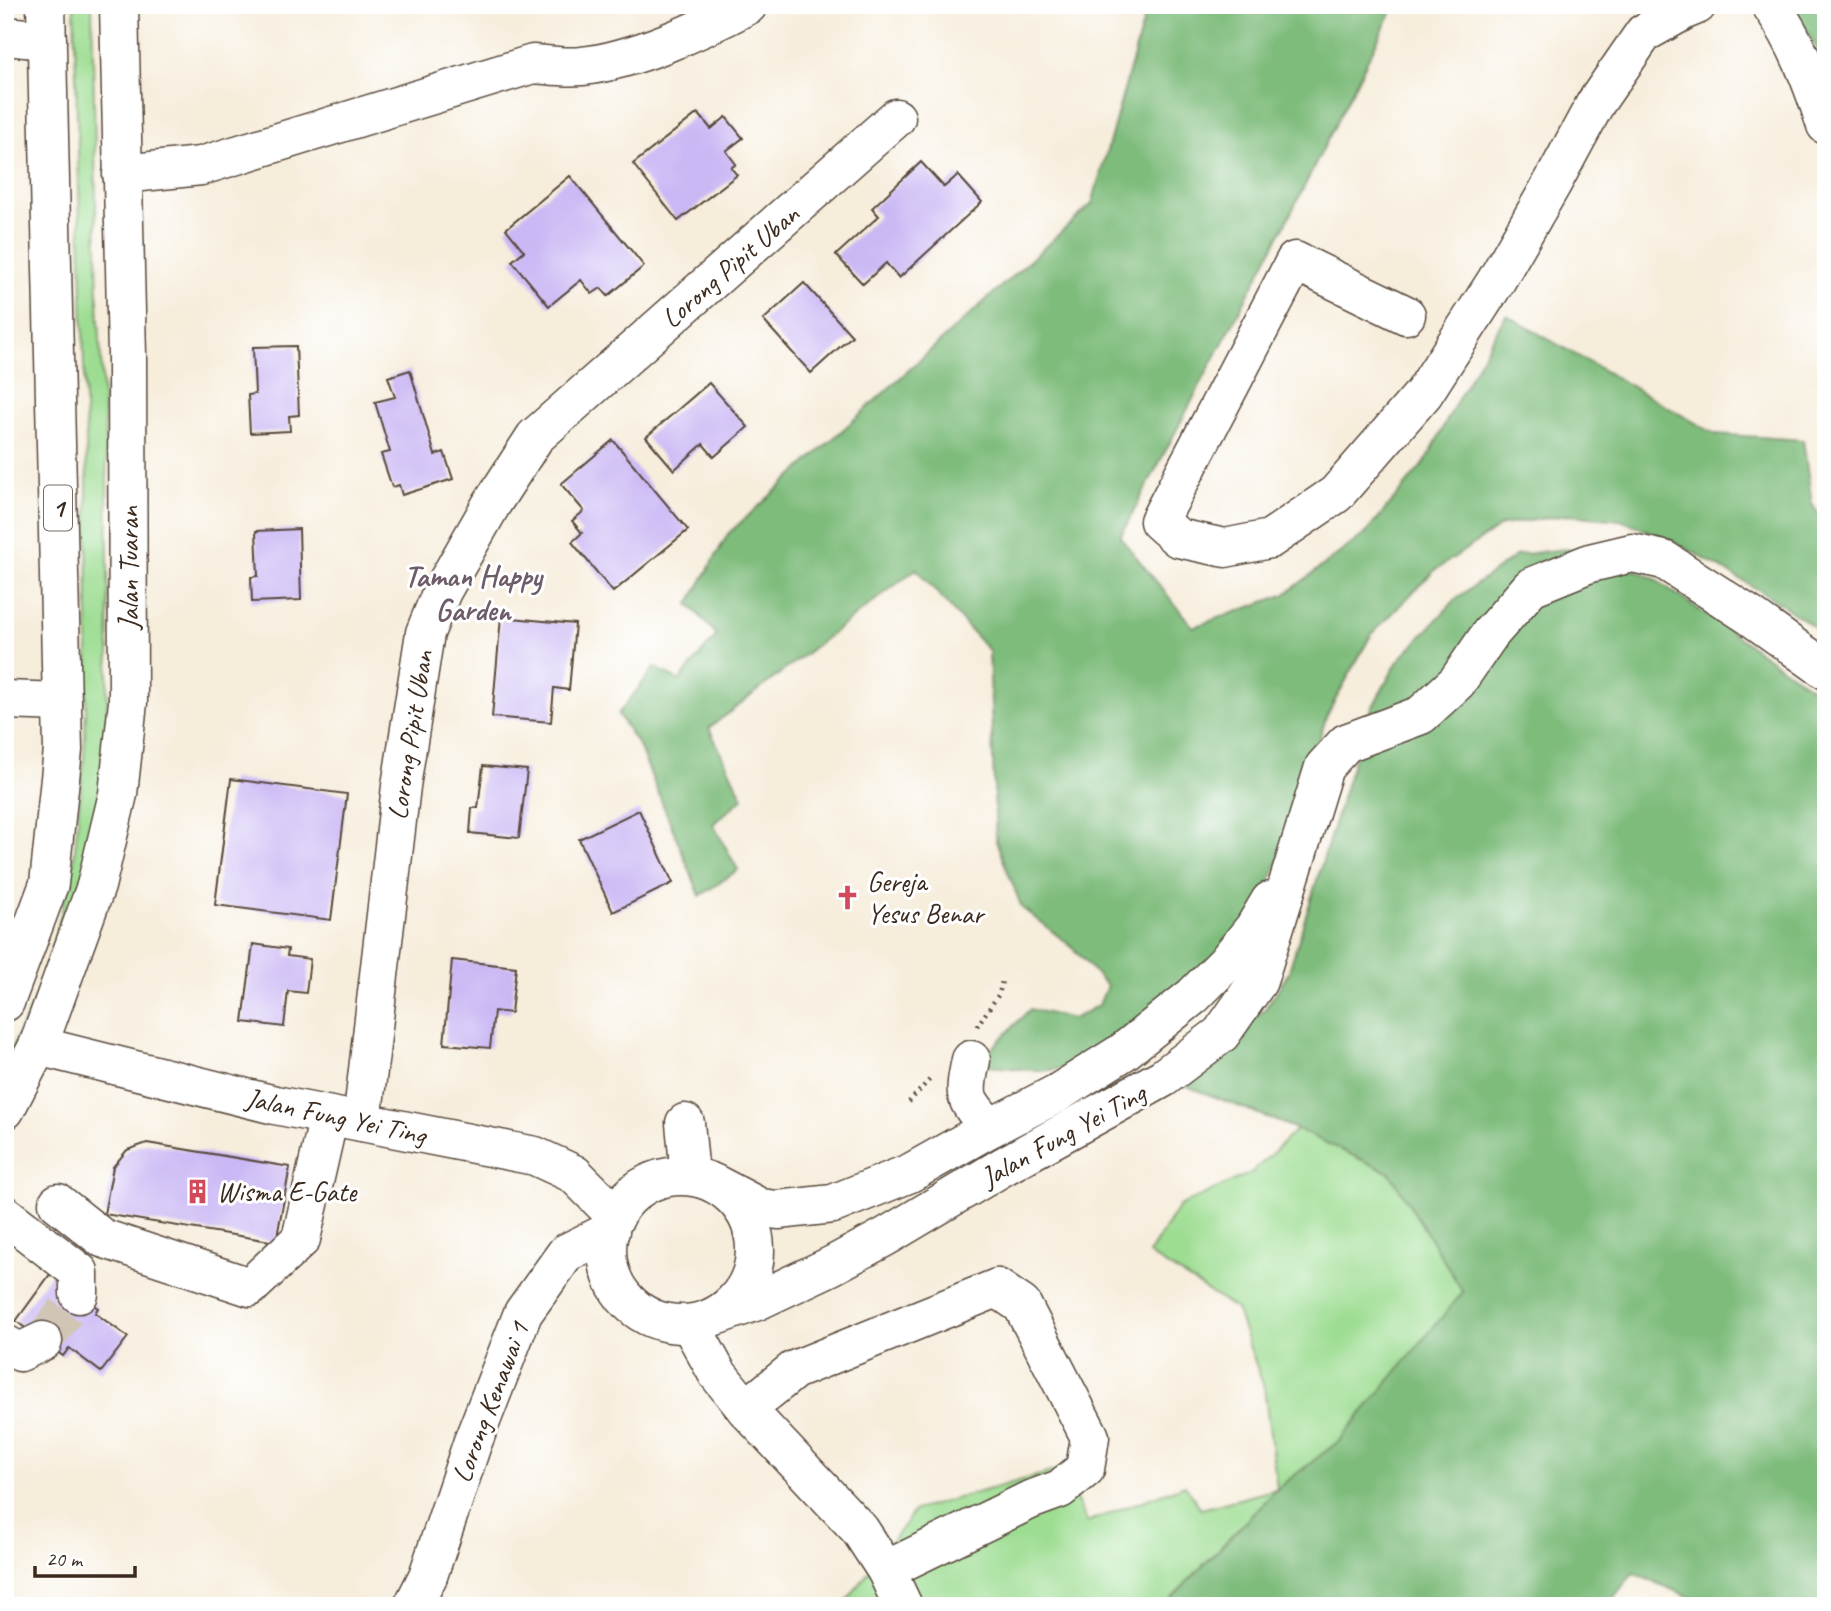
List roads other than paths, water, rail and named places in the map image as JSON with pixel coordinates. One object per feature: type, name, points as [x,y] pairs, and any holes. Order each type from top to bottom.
[{"type":"street","name":"Jalan Tuaran","points":[[5,1110],[38,1046],[96,886],[118,794],[128,702],[127,356],[119,5]]},
{"type":"street","points":[[122,174],[201,166],[533,64],[580,66],[613,60],[707,27],[748,5]]},
{"type":"street","points":[[1406,315],[1295,261],[1159,521],[1178,538],[1224,548],[1270,539],[1336,494],[1424,393],[1503,270],[1595,104],[1644,33],[1697,5]]},
{"type":"street","points":[[1771,5],[1783,22],[1810,76],[1826,125]]},
{"type":"street","points":[[5,36],[46,23]]},
{"type":"street","name":"1","points":[[5,1002],[49,884],[64,750],[46,23]]},
{"type":"street","name":"Lorong Pipit Uban","points":[[58,1203],[102,1238],[250,1287],[301,1239],[346,1119],[425,633],[442,591],[491,505],[535,437],[896,118]]},
{"type":"street","name":"Jalan Fung Yei Ting","points":[[704,1319],[757,1301],[863,1249],[1004,1166],[1163,1078],[1220,1034],[1258,981],[1324,767],[1346,743],[1421,715],[1457,682],[1490,634],[1531,587],[1590,563],[1632,553],[1664,561],[1749,615],[1826,670]]},
{"type":"street","points":[[5,700],[62,702]]},
{"type":"street","name":"Jalan Fung Yei Ting","points":[[701,1180],[761,1208],[778,1210],[833,1204],[910,1173],[1075,1082],[1123,1052],[1166,1018],[1225,964],[1254,928],[1298,850]]},
{"type":"street","points":[[38,1046],[31,1028],[31,997],[49,884]]},
{"type":"street","points":[[1166,1018],[1197,1052]]},
{"type":"street","name":"Jalan Fung Yei Ting","points":[[38,1046],[275,1105],[535,1156],[574,1174],[613,1223]]},
{"type":"street","points":[[971,1060],[965,1088],[970,1105],[989,1128]]},
{"type":"street","points":[[685,1123],[701,1180]]},
{"type":"street","points":[[667,1178],[701,1180],[732,1196],[746,1214],[754,1236],[755,1259],[749,1281],[736,1300],[704,1319],[667,1323],[644,1314],[625,1299],[612,1279],[607,1255],[613,1223],[629,1198],[647,1185],[667,1178]]},
{"type":"street","points":[[5,1215],[79,1272],[79,1294]]},
{"type":"street","name":"Lorong Kenawai 1","points":[[413,1606],[428,1576],[472,1444],[523,1313],[566,1252],[613,1223]]},
{"type":"street","points":[[746,1409],[794,1370],[997,1289],[1023,1305],[1090,1437],[1086,1469],[1060,1489],[1030,1500],[886,1570]]},
{"type":"street","points":[[704,1319],[717,1373],[746,1409],[860,1530],[886,1570],[903,1606]]},
{"type":"street","points":[[5,1344],[20,1352],[43,1341]]},
{"type":"tunnel","points":[[43,1341],[79,1294]]},
{"type":"place","name":"Gereja Yesus Benar","points":[[847,897]]},
{"type":"place","name":"Wisma E-Gate","points":[[197,1191]]},
{"type":"district","name":"Taman Happy Garden","points":[[473,593]]}]
